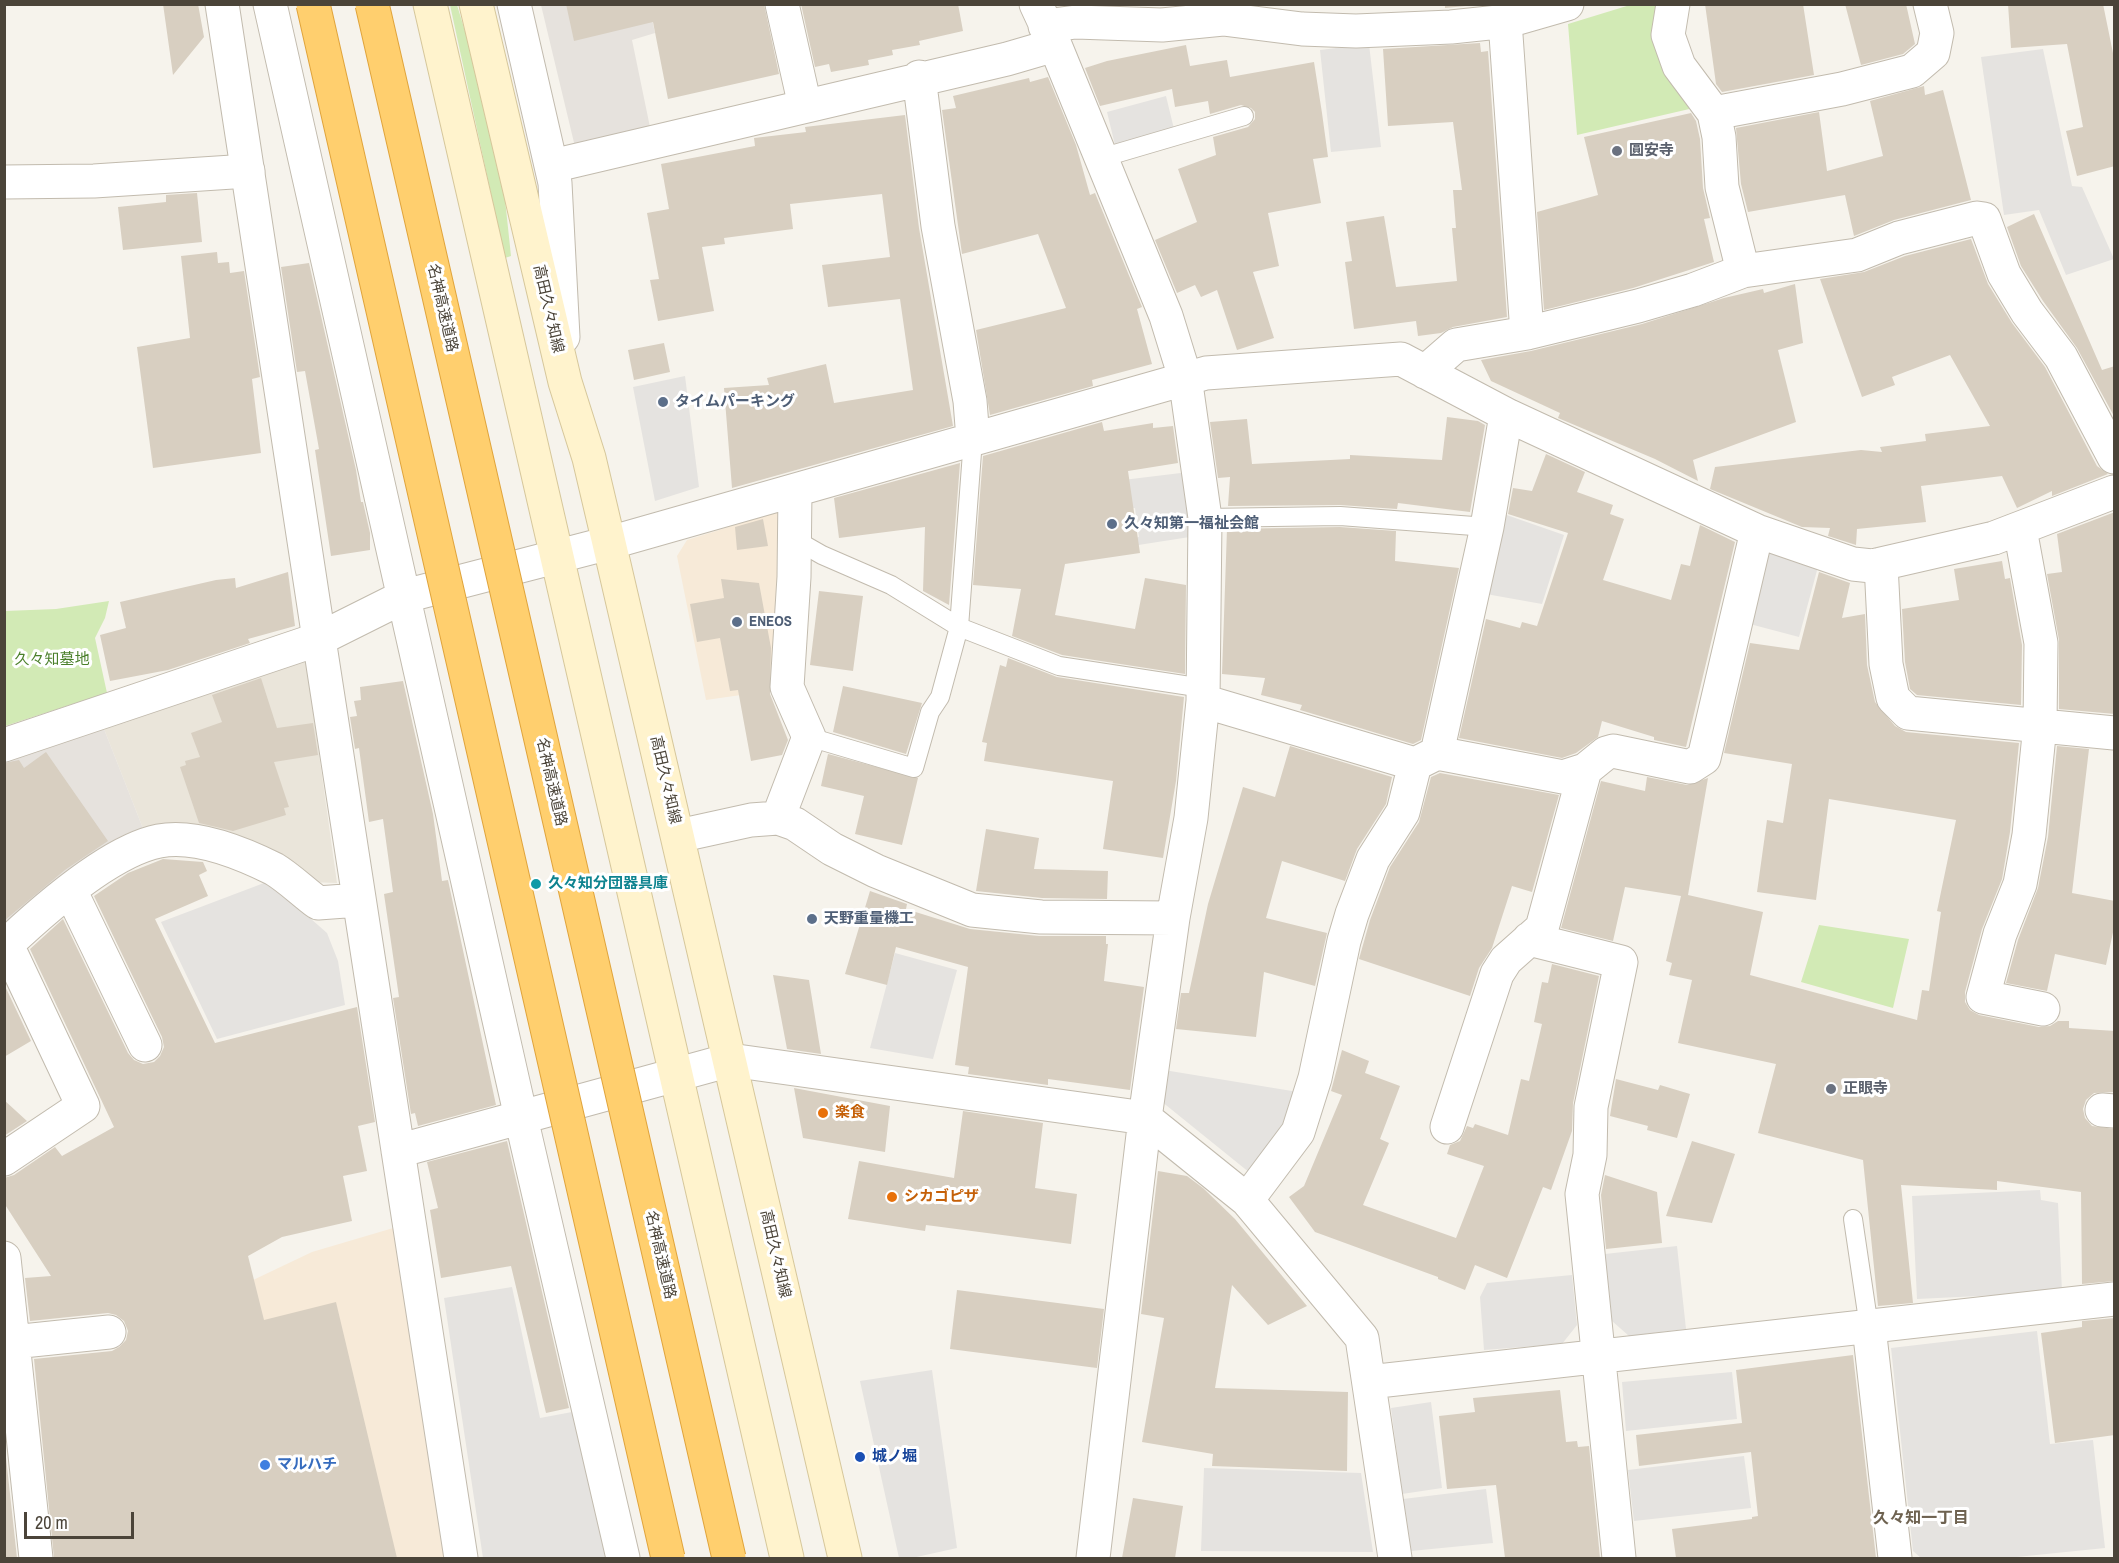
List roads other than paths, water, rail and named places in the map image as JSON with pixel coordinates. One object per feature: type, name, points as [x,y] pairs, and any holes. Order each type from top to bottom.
[{"type":"highway","points":[[313,4],[668,1558]]},
{"type":"highway","name":"名神高速道路","points":[[372,4],[729,1558]]},
{"type":"main road","points":[[429,4],[787,1558]]},
{"type":"main road","name":"高田久々知線","points":[[476,4],[565,382],[589,458],[845,1558]]},
{"type":"street","points":[[222,4],[460,1558]]},
{"type":"street","points":[[270,4],[405,596],[519,1116],[623,1558]]},
{"type":"street","points":[[514,4],[555,183],[565,382]]},
{"type":"street","points":[[782,4],[805,106]]},
{"type":"street","points":[[552,166],[919,77],[1007,58],[1045,25],[1076,22],[1162,25],[1222,12],[1302,29],[1356,31],[1416,16],[1505,21],[1567,4]]},
{"type":"street","points":[[1673,4],[1668,35],[1679,66],[1714,114],[1719,136],[1722,187],[1743,271]]},
{"type":"street","points":[[1714,114],[1842,89],[1912,71],[1933,53],[1937,33],[1930,4]]},
{"type":"street","points":[[1505,21],[1527,333]]},
{"type":"street","points":[[1045,25],[1166,316],[1185,377],[1205,518],[1203,694],[1191,818],[1173,918],[1145,1118],[1093,1558]]},
{"type":"street","points":[[919,77],[938,226],[970,400],[972,439]]},
{"type":"street","points":[[4,182],[94,181],[248,171]]},
{"type":"street","points":[[1425,372],[1456,345],[1527,333],[1638,306],[1693,290],[1743,271],[1857,255],[1899,238],[1977,218],[1984,219],[2004,274],[2027,312],[2061,357],[2094,423],[2115,457]]},
{"type":"street","points":[[4,745],[319,639],[405,596],[609,543],[1185,377],[1206,373],[1401,359],[1506,415],[1757,531],[1853,564],[1881,564],[1967,545],[2020,529],[2115,492]]},
{"type":"street","points":[[1247,1200],[1298,1132],[1315,1078],[1344,940],[1352,914],[1373,860],[1403,813],[1426,758],[1487,527],[1506,415]]},
{"type":"street","points":[[778,818],[809,737],[787,687],[795,491]]},
{"type":"street","points":[[2020,529],[2041,643],[2040,725],[2029,835],[2020,884],[2000,934],[1983,997],[2043,1009]]},
{"type":"street","points":[[1203,694],[1426,758],[1563,777],[1585,770],[1606,753],[1613,751],[1690,767],[1704,758],[1757,531]]},
{"type":"street","points":[[1881,564],[1886,664],[1893,698],[1908,713],[2115,733]]},
{"type":"street","points":[[1447,1127],[1497,974],[1506,960],[1542,928],[1546,918],[1585,770]]},
{"type":"street","points":[[678,836],[751,820],[778,818],[795,824],[832,849],[876,871],[972,910],[1041,917],[1173,918]]},
{"type":"street","points":[[4,1159],[83,1106],[6,946],[70,890],[128,852],[160,841],[191,842],[238,853],[276,870],[318,903],[359,900]]},
{"type":"street","points":[[70,890],[145,1046]]},
{"type":"street","points":[[1529,939],[1621,962],[1591,1107],[1590,1155],[1582,1194],[1619,1558]]},
{"type":"street","points":[[398,1151],[730,1060],[1145,1118],[1247,1200],[1362,1338],[1395,1558]]},
{"type":"street","points":[[4,1258],[13,1342],[12,1397],[36,1558]]},
{"type":"street","points":[[1369,1382],[2115,1299]]},
{"type":"street","points":[[1869,1327],[1895,1558]]},
{"type":"street","points":[[13,1342],[109,1332]]},
{"type":"lane","points":[[1101,158],[1244,116]]},
{"type":"lane","points":[[809,737],[914,768],[930,712],[940,697],[959,627],[972,439]]},
{"type":"lane","points":[[1205,518],[1340,516],[1487,527]]},
{"type":"lane","points":[[794,539],[822,555],[891,585],[959,627],[1059,666],[1203,694]]},
{"type":"lane","points":[[1853,1219],[1869,1327]]},
{"type":"place","name":"圓安寺","points":[[1617,151]]},
{"type":"place","name":"タイムパーキング","points":[[663,402]]},
{"type":"place","name":"久々知第一福祉会館","points":[[1112,524]]},
{"type":"place","name":"ENEOS","points":[[737,622]]},
{"type":"place","name":"久々知分団器具庫","points":[[536,884]]},
{"type":"place","name":"天野重量機工","points":[[812,919]]},
{"type":"place","name":"正眼寺","points":[[1831,1089]]},
{"type":"place","name":"楽食","points":[[823,1113]]},
{"type":"place","name":"シカゴピザ","points":[[892,1197]]},
{"type":"place","name":"城ノ堀","points":[[860,1457]]},
{"type":"place","name":"マルハチ","points":[[265,1465]]},
{"type":"district","name":"久々知一丁目","points":[[1921,1519]]},
{"type":"park label","name":"久々知墓地","points":[[52,660]]}]
